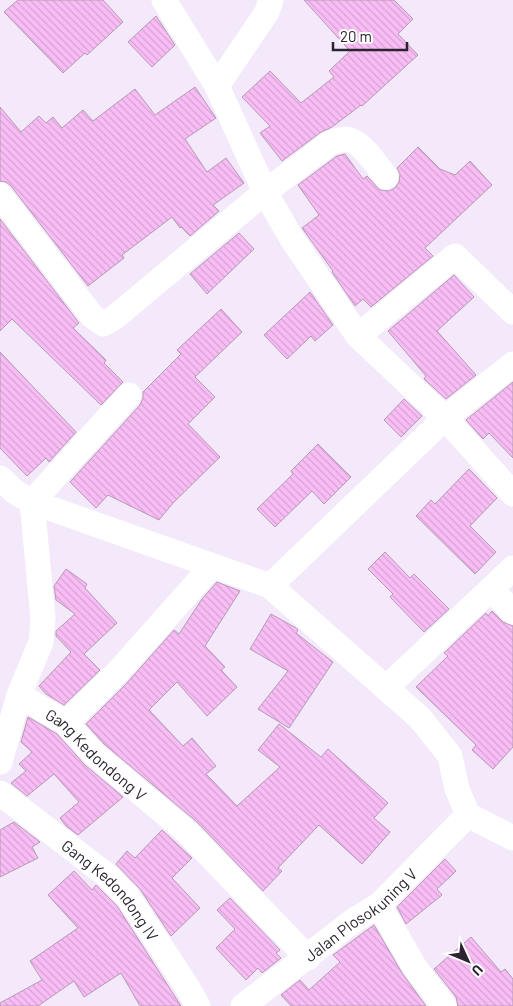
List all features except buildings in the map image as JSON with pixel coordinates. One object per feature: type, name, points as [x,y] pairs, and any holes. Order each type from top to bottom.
[{"type":"street","points":[[164,0],[217,86],[265,192],[292,238],[358,336],[445,418],[513,494]]},
{"type":"street","points":[[217,86],[268,12],[271,0]]},
{"type":"street","points":[[0,195],[92,316],[103,324],[114,318],[265,192],[330,143],[349,139],[363,148],[386,177]]},
{"type":"street","points":[[358,336],[455,256],[513,312]]},
{"type":"street","points":[[270,586],[445,418],[513,364]]},
{"type":"street","points":[[0,762],[19,695],[41,642],[43,618],[32,502],[129,395]]},
{"type":"street","points":[[0,478],[15,492],[32,502],[270,586],[420,718],[450,756],[457,789],[468,815],[513,838]]},
{"type":"street","points":[[66,723],[116,674],[212,566]]},
{"type":"street","points":[[386,688],[513,568]]},
{"type":"street","points":[[491,589],[513,612]]},
{"type":"street","name":"Gang Kedondong V","points":[[19,695],[66,723],[94,754],[187,832],[308,958]]},
{"type":"street","name":"Gang Kedondong IV","points":[[0,793],[110,877],[128,897],[198,1006]]},
{"type":"street","name":"Jalan Plosokuning V","points":[[244,1006],[354,921],[380,905],[468,815]]},
{"type":"street","points":[[380,905],[414,966],[444,1006]]}]
